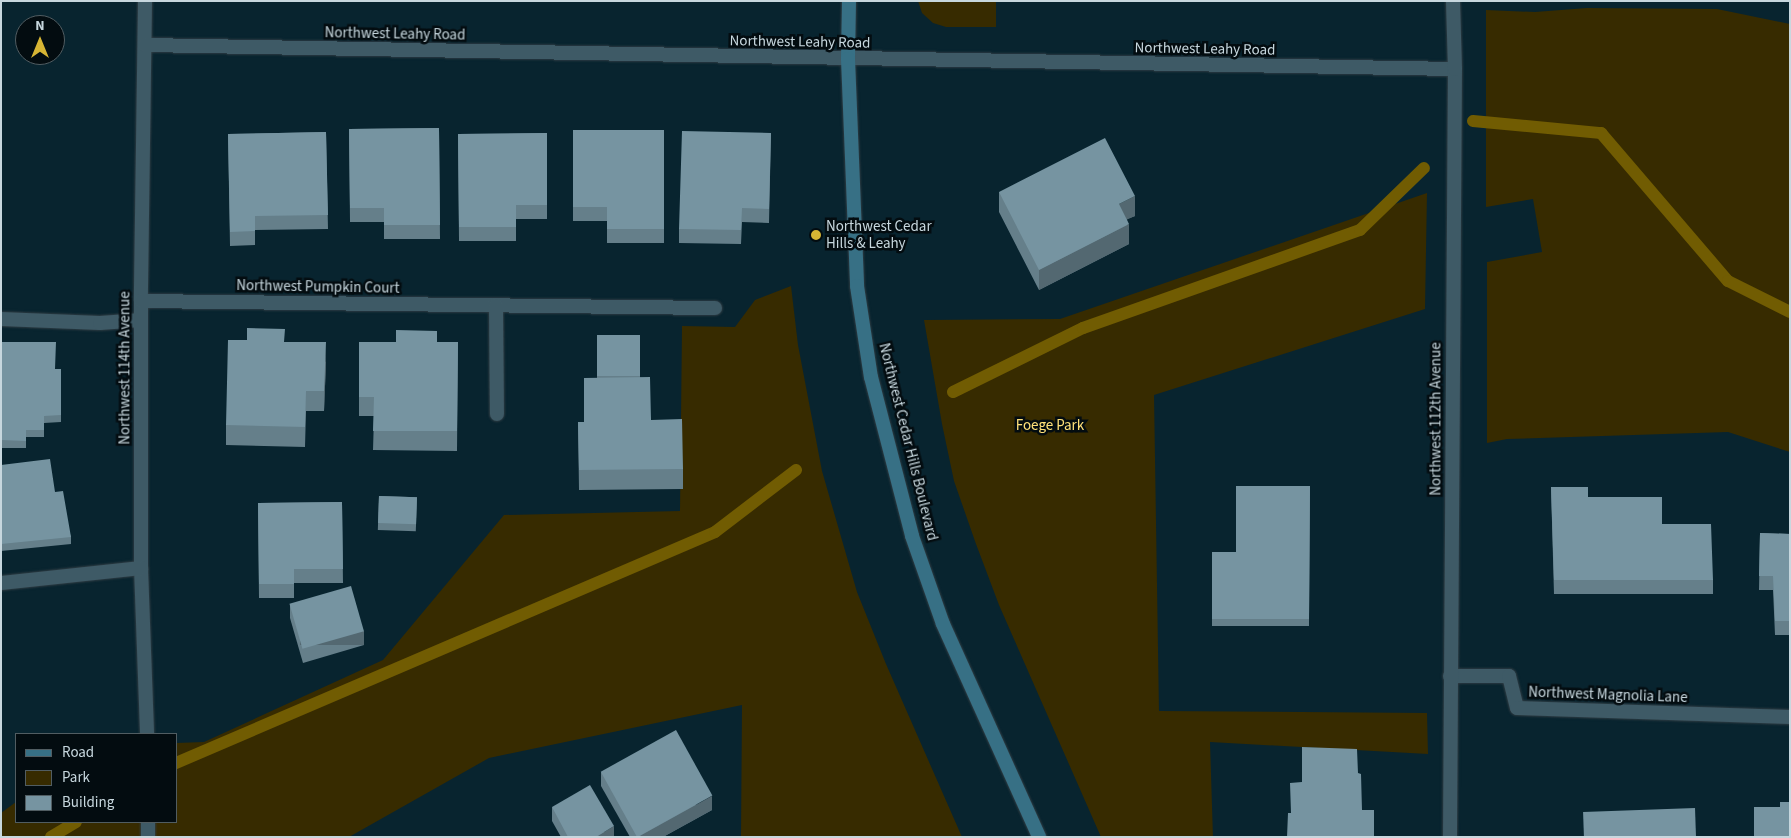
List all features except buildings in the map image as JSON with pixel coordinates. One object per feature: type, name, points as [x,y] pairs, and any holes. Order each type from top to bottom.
[{"type":"main road","name":"Northwest Cedar Hills Boulevard","points":[[849,1],[848,59],[857,286],[871,377],[912,536],[943,624],[1040,837]]},
{"type":"street","name":"Northwest 114th Avenue","points":[[145,1],[141,301],[141,568],[147,733]]},
{"type":"street","name":"Northwest 112th Avenue","points":[[1450,837],[1455,70],[1453,1]]},
{"type":"street","name":"Northwest Leahy Road","points":[[145,45],[1455,70]]},
{"type":"street","name":"Northwest Pumpkin Court","points":[[141,301],[715,308]]},
{"type":"street","points":[[496,305],[497,414]]},
{"type":"street","points":[[1,319],[100,323],[141,320]]},
{"type":"street","points":[[1,583],[141,568]]},
{"type":"street","name":"Northwest Magnolia Lane","points":[[1450,676],[1509,676],[1517,708],[1790,717]]},
{"type":"street","points":[[148,823],[148,837]]},
{"type":"green space","points":[[918,1],[996,1],[996,27],[946,27],[933,23],[922,13]]},
{"type":"green space","points":[[1587,8],[1717,9],[1790,24],[1790,452],[1728,432],[1507,439],[1487,443],[1487,262],[1542,252],[1533,199],[1486,207],[1486,10],[1535,12]]},
{"type":"green space","name":"Foege Park","points":[[1427,193],[1425,309],[1154,395],[1159,711],[1427,713],[1428,754],[1210,742],[1213,837],[1101,837],[999,605],[954,481],[924,320],[1060,319]]},
{"type":"green space","points":[[791,286],[798,345],[822,471],[857,592],[886,664],[962,837],[741,837],[742,705],[489,758],[349,837],[1,837],[1,813],[15,803],[15,823],[178,823],[178,743],[204,742],[383,660],[504,515],[680,511],[682,326],[735,327],[755,300]]},
{"type":"waterway","points":[[1473,121],[1601,133],[1728,281],[1790,312]]},
{"type":"waterway","points":[[953,392],[1083,328],[1360,230],[1424,168]]},
{"type":"waterway","points":[[178,762],[715,532],[796,470]]},
{"type":"waterway","points":[[51,837],[74,823]]},
{"type":"place","name":"Northwest Cedar Hills & Leahy","points":[[816,235]]}]
